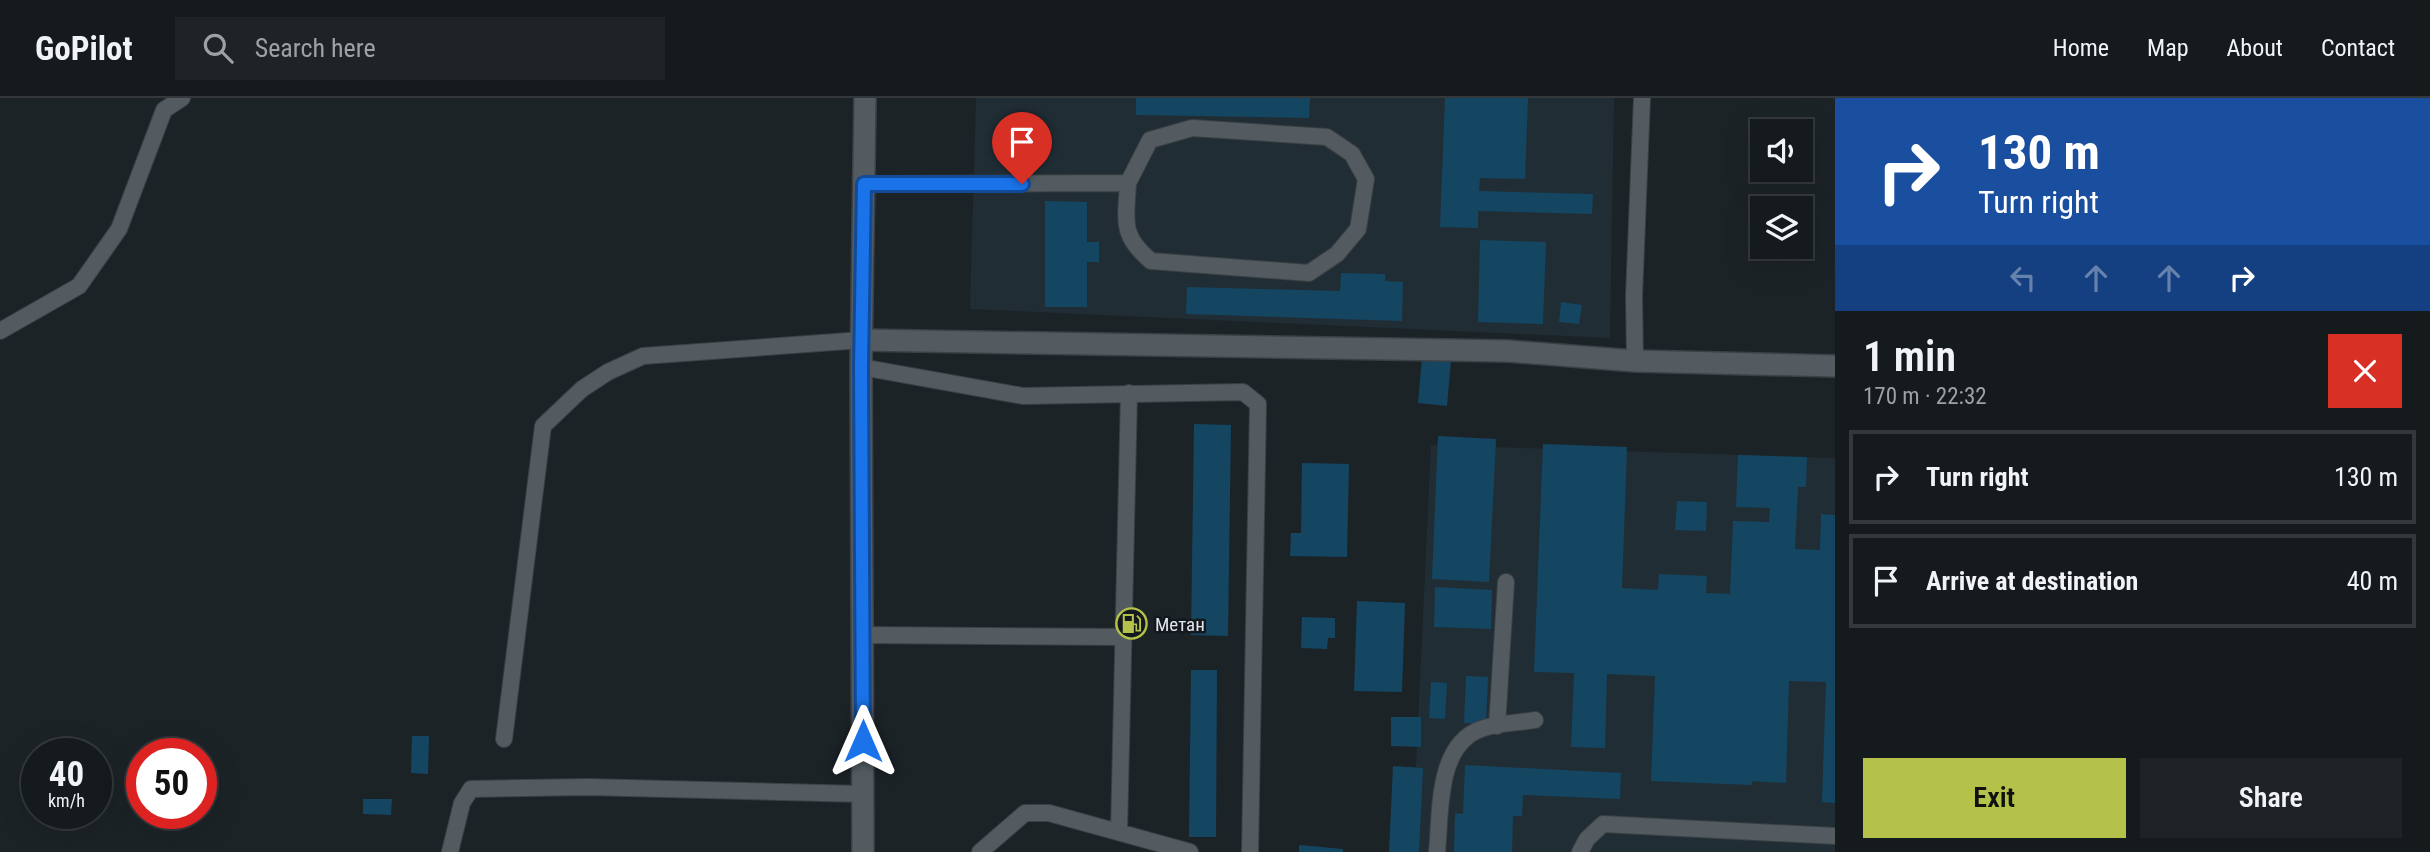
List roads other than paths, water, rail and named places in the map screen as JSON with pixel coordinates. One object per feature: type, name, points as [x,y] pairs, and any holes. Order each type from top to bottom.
[{"type":"street","points":[[863,852],[861,367],[865,98]]},
{"type":"street","points":[[862,340],[1507,351],[1635,361],[1829,368]]},
{"type":"lane","points":[[0,331],[79,286],[119,229],[164,110],[182,98]]},
{"type":"lane","points":[[1635,361],[1634,296],[1642,98]]},
{"type":"lane","points":[[1192,128],[1327,137],[1352,155],[1366,179],[1358,229],[1337,254],[1309,273],[1151,261],[1132,246],[1126,221],[1128,184],[1150,140],[1192,128]]},
{"type":"lane","points":[[864,184],[1128,184]]},
{"type":"lane","points":[[504,739],[543,426],[561,406],[608,372],[643,356],[862,340]]},
{"type":"lane","points":[[861,367],[1023,396],[1243,392],[1258,404],[1250,852]]},
{"type":"lane","points":[[1119,832],[1129,393]]},
{"type":"lane","points":[[1497,726],[1506,582]]},
{"type":"lane","points":[[863,635],[1124,637]]},
{"type":"lane","points":[[1437,852],[1448,762],[1462,740],[1480,729],[1535,720]]},
{"type":"lane","points":[[450,852],[462,803],[471,789],[588,787],[863,794]]},
{"type":"lane","points":[[980,852],[1025,813],[1049,813],[1190,852]]},
{"type":"lane","points":[[1580,852],[1587,839],[1603,824],[1835,836]]},
{"type":"place","name":"Метан","points":[[1132,624]]}]
